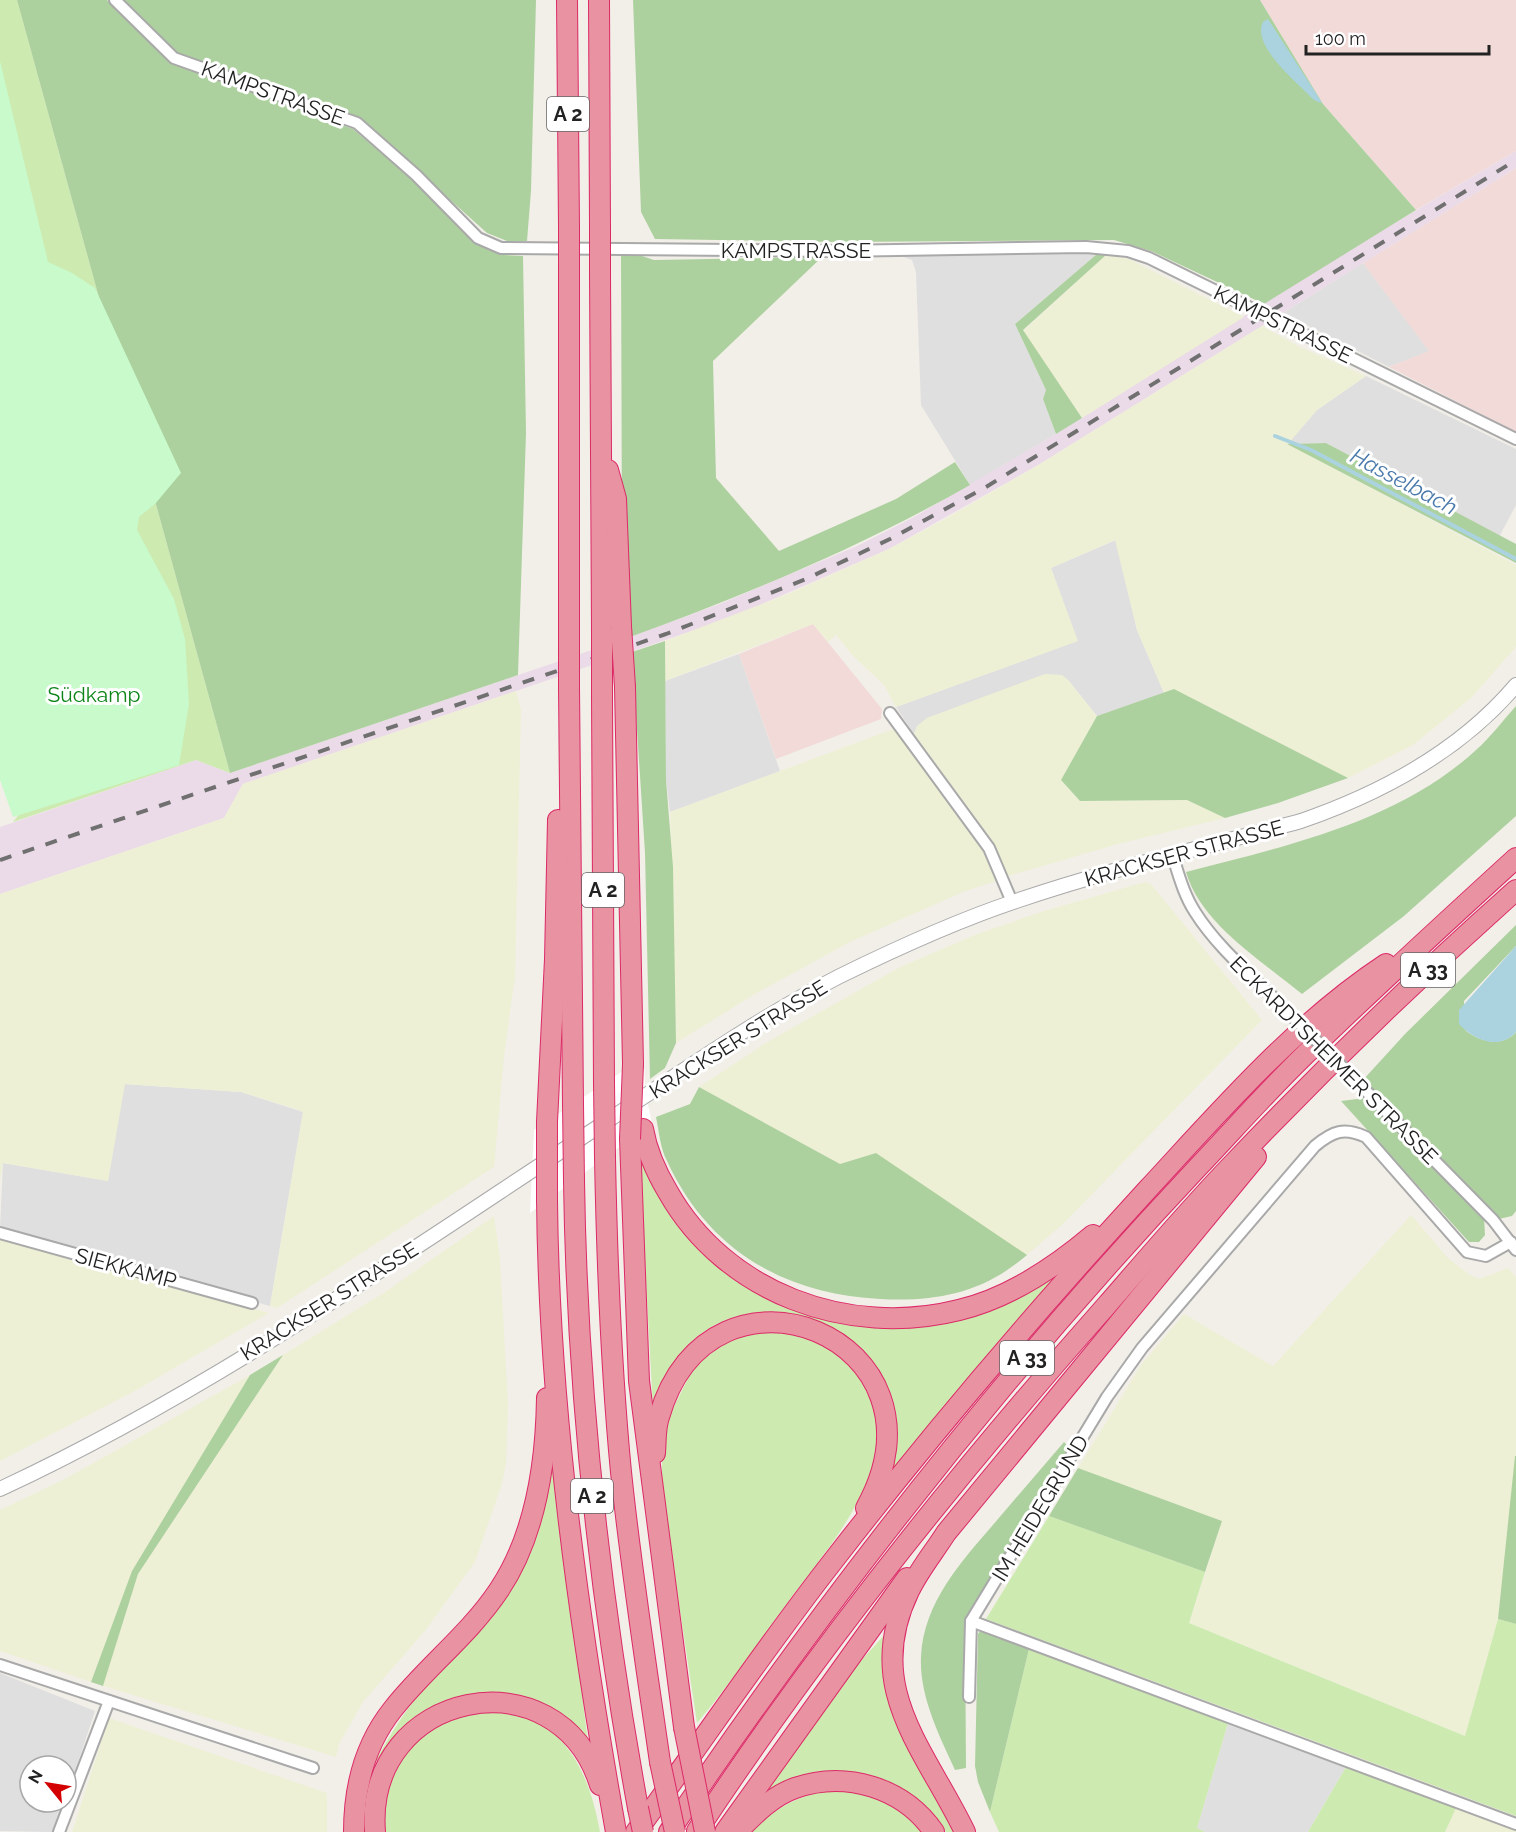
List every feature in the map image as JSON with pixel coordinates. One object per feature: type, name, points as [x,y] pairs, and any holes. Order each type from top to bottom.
[{"type":"highway","name":"A 2","points":[[567,0],[569,688],[574,1181],[578,1321],[591,1485],[607,1617],[647,1806],[640,1832]]},
{"type":"highway","name":"A 2","points":[[599,0],[602,447],[611,629],[602,696],[604,1084],[608,1275],[621,1471],[634,1580],[660,1762],[675,1832]]},
{"type":"highway","points":[[611,629],[625,687],[633,1064],[637,1134],[639,1382],[684,1727],[705,1832]]},
{"type":"highway","points":[[570,784],[558,811],[555,959],[547,1122],[548,1260],[567,1494],[590,1680],[615,1828]]},
{"type":"highway","name":"A 33","points":[[669,1832],[803,1640],[900,1512],[1006,1381],[1136,1234],[1309,1050],[1516,858]]},
{"type":"highway","name":"A 33","points":[[696,1832],[856,1608],[1024,1398],[1226,1171],[1342,1053],[1516,890]]},
{"type":"highway","points":[[647,1806],[834,1559],[987,1372],[1169,1167],[1311,1023],[1380,968],[1438,929]]},
{"type":"highway","points":[[965,1832],[903,1717],[897,1696],[892,1656],[900,1613],[909,1592],[946,1533],[1342,1053]]},
{"type":"highway","points":[[637,1134],[678,1210],[707,1245],[726,1263],[786,1298],[824,1310],[872,1318],[925,1317],[960,1310],[998,1297],[1039,1275],[1076,1250],[1169,1167]]},
{"type":"highway","points":[[354,1832],[354,1800],[362,1767],[392,1709],[482,1613],[500,1589],[524,1540],[537,1492],[545,1442],[548,1377],[544,1318],[548,1260]]},
{"type":"highway","points":[[652,1489],[658,1419],[667,1394],[690,1357],[705,1342],[744,1325],[765,1321],[801,1325],[819,1331],[850,1351],[864,1367],[879,1392],[887,1422],[888,1444],[875,1491],[834,1559]]},
{"type":"highway","points":[[725,1832],[878,1617],[933,1545],[946,1533]]},
{"type":"highway","points":[[375,1832],[373,1811],[378,1786],[386,1765],[400,1743],[434,1716],[454,1707],[479,1701],[512,1704],[533,1710],[570,1734],[585,1751],[615,1828]]},
{"type":"highway","points":[[737,1832],[777,1797],[796,1788],[837,1781],[867,1785],[894,1795],[911,1806],[934,1832]]},
{"type":"street","name":"KAMPSTRASSE","points":[[115,0],[174,58],[357,123],[416,176],[478,238],[501,248],[836,251],[1086,247],[1128,251],[1159,264],[1516,439]]},
{"type":"street","name":"KRACKSER STRASSE","points":[[0,1489],[152,1409],[294,1325],[764,1020],[836,978],[906,944],[1012,902],[1072,883],[1301,821],[1368,795],[1431,759],[1460,739],[1488,715],[1516,685]]},
{"type":"street","points":[[890,713],[989,848],[1012,902]]},
{"type":"street","name":"ECKARDTSHEIMER STRASSE","points":[[1173,856],[1184,891],[1213,938],[1493,1220],[1513,1246]]},
{"type":"street","name":"IM HEIDEGRUND","points":[[971,1622],[1123,1374],[1306,1155],[1328,1135],[1340,1130],[1353,1131],[1366,1137],[1467,1252],[1486,1256],[1513,1246]]},
{"type":"street","name":"SIEKKAMP","points":[[0,1233],[252,1303]]},
{"type":"street","points":[[969,1697],[971,1622],[1516,1824]]},
{"type":"street","points":[[0,1665],[314,1768]]},
{"type":"street","points":[[59,1832],[109,1701]]},
{"type":"shaded area","points":[[1260,0],[1516,0],[1516,151],[1416,210],[1323,104]]},
{"type":"shaded area","points":[[1516,151],[1516,168],[1040,464],[889,549],[730,618],[243,784],[224,818],[0,894],[0,827],[196,760],[230,773],[630,637],[722,603],[857,546],[914,517],[1056,434],[1351,249]]},
{"type":"shaded area","points":[[1516,168],[1516,432],[1389,367],[1429,351],[1363,263]]},
{"type":"shaded area","points":[[1097,254],[1015,324],[1046,390],[1043,399],[1056,434],[970,485],[921,405],[916,272],[912,260],[898,255]]},
{"type":"shaded area","points":[[1363,263],[1430,351],[1389,367],[1283,313]]},
{"type":"shaded area","points":[[1366,376],[1516,449],[1516,505],[1499,537],[1326,443],[1287,444],[1317,410]]},
{"type":"shaded area","points":[[1116,540],[1137,630],[1164,693],[1097,716],[1068,680],[917,726],[914,734],[896,707],[1077,641],[1051,568]]},
{"type":"shaded area","points":[[813,624],[882,709],[881,719],[776,759],[739,654]]},
{"type":"shaded area","points":[[739,654],[780,771],[670,812],[666,780],[665,681]]},
{"type":"shaded area","points":[[124,1084],[241,1092],[303,1112],[270,1306],[0,1228],[3,1163],[108,1181]]},
{"type":"shaded area","points":[[0,1673],[95,1711],[78,1762],[78,1754],[18,1754],[18,1814],[60,1814],[53,1832],[0,1831]]},
{"type":"shaded area","points":[[1228,1723],[1346,1767],[1308,1832],[1205,1832],[1197,1828]]},
{"type":"green space","name":"Südkamp","points":[[0,0],[17,0],[230,773],[196,760],[13,822],[65,755],[0,608]]},
{"type":"green space","points":[[17,0],[107,0],[172,63],[353,129],[405,173],[476,244],[503,255],[523,256],[526,433],[518,675],[230,773]]},
{"type":"green space","points":[[123,0],[536,0],[531,191],[527,241],[507,241],[487,233],[361,120],[178,54]]},
{"type":"green space","points":[[633,0],[1260,0],[1323,104],[1416,210],[1264,304],[1151,251],[1114,240],[838,242],[655,239],[641,212]]},
{"type":"green space","name":"Südkamp","points":[[0,61],[48,262],[72,273],[95,288],[181,473],[155,504],[139,517],[137,530],[174,599],[185,639],[189,704],[179,765],[13,817],[0,780]]},
{"type":"green space","points":[[621,254],[636,254],[654,260],[822,257],[713,361],[716,478],[779,551],[896,499],[955,462],[970,485],[846,549],[718,604],[630,637],[622,548]]},
{"type":"green space","points":[[1097,254],[1106,255],[1023,330],[1082,418],[1056,434],[1043,399],[1046,390],[1015,324]]},
{"type":"green space","points":[[1106,255],[1129,259],[1244,317],[1082,418],[1023,331]]},
{"type":"green space","points":[[1262,326],[1300,347],[1366,376],[1317,410],[1288,444],[1516,565],[1516,647],[1471,698],[1413,745],[1348,778],[1174,689],[1164,693],[1137,630],[1115,540],[1051,568],[1078,641],[896,707],[884,685],[853,656],[836,635],[828,642],[813,624],[665,681],[665,641],[788,594],[889,549],[1040,464]]},
{"type":"green space","points":[[1326,443],[1516,544],[1516,563],[1287,444]]},
{"type":"green space","points":[[665,641],[666,780],[673,867],[676,1043],[665,1068],[650,1079],[645,853],[632,652]]},
{"type":"green space","points":[[1045,674],[1062,675],[1097,716],[1061,780],[1080,801],[1187,800],[1225,818],[1118,844],[1008,876],[991,839],[914,734],[917,726],[927,718]]},
{"type":"green space","points":[[1174,689],[1348,778],[1278,803],[1225,818],[1187,800],[1080,801],[1061,780],[1097,716]]},
{"type":"green space","points":[[516,691],[521,710],[515,976],[504,1057],[494,1167],[277,1308],[270,1306],[303,1112],[241,1092],[125,1084],[108,1181],[3,1163],[0,1180],[0,894],[224,818],[243,784]]},
{"type":"green space","points":[[1516,706],[1516,816],[1404,916],[1302,994],[1234,940],[1218,924],[1194,891],[1186,872],[1301,841],[1376,813],[1412,796],[1445,775],[1476,750]]},
{"type":"green space","points":[[896,728],[982,847],[996,881],[963,892],[850,942],[755,994],[676,1043],[670,812]]},
{"type":"green space","points":[[1145,882],[1151,884],[1262,1020],[1063,1224],[1027,1255],[840,1164],[699,1087],[769,1041],[900,967],[977,934],[1044,911]]},
{"type":"green space","points":[[1516,925],[1516,946],[1464,1001],[1465,1030],[1477,1038],[1498,1042],[1516,1032],[1516,1211],[1512,1216],[1499,1219],[1363,1080],[1405,1034]]},
{"type":"green space","points":[[699,1087],[840,1164],[876,1153],[1027,1255],[1010,1268],[976,1286],[921,1299],[880,1299],[845,1295],[812,1288],[781,1277],[753,1262],[727,1242],[704,1219],[684,1192],[665,1156],[656,1117],[690,1104]]},
{"type":"green space","points":[[1365,1098],[1484,1217],[1485,1235],[1479,1242],[1469,1242],[1341,1101]]},
{"type":"green space","points":[[639,1152],[648,1177],[686,1235],[711,1261],[739,1282],[796,1310],[828,1320],[1021,1296],[1052,1280],[890,1477],[896,1446],[897,1422],[885,1382],[866,1356],[841,1335],[811,1320],[779,1313],[747,1314],[716,1325],[682,1352],[668,1375],[653,1408]]},
{"type":"green space","points":[[1411,1215],[1448,1258],[1470,1275],[1479,1279],[1508,1268],[1516,1277],[1516,1456],[1498,1619],[1465,1736],[1189,1623],[1222,1521],[1078,1468],[1141,1365],[1184,1314],[1273,1366]]},
{"type":"green space","points":[[494,1216],[500,1258],[508,1405],[506,1463],[502,1484],[475,1562],[425,1631],[363,1702],[339,1744],[336,1757],[103,1686],[138,1574],[283,1355],[385,1292]]},
{"type":"green space","points":[[0,1237],[269,1313],[131,1393],[0,1461]]},
{"type":"green space","points":[[766,1327],[810,1338],[823,1344],[845,1360],[864,1385],[876,1412],[879,1441],[874,1464],[865,1486],[842,1529],[697,1723],[662,1492],[662,1457],[667,1421],[694,1366],[736,1335]]},
{"type":"green space","points":[[283,1355],[138,1574],[103,1686],[91,1682],[132,1571],[250,1375]]},
{"type":"green space","points":[[250,1375],[132,1571],[91,1682],[0,1651],[0,1510],[65,1479]]},
{"type":"green space","points":[[1064,1442],[1069,1447],[965,1621],[966,1768],[955,1770],[931,1715],[923,1686],[921,1656],[930,1617],[959,1565]]},
{"type":"green space","points":[[1516,1456],[1516,1624],[1498,1619]]},
{"type":"green space","points":[[554,1465],[588,1743],[551,1709],[535,1701],[519,1696],[485,1694],[451,1702],[420,1717],[402,1732],[375,1762],[416,1698],[479,1630],[504,1597],[528,1549]]},
{"type":"green space","points":[[1078,1468],[1222,1521],[1205,1572],[1049,1516]]},
{"type":"green space","points":[[1049,1516],[1205,1572],[1189,1623],[1465,1736],[1498,1619],[1516,1624],[1516,1816],[986,1619]]},
{"type":"green space","points":[[980,1631],[1029,1649],[990,1812],[978,1782],[975,1766],[978,1634]]},
{"type":"green space","points":[[887,1632],[885,1655],[955,1832],[946,1832],[921,1805],[893,1784],[862,1773],[844,1772],[824,1775],[766,1789],[850,1673]]},
{"type":"green space","points":[[1029,1649],[1228,1723],[1197,1828],[1205,1832],[999,1832],[990,1812]]},
{"type":"green space","points":[[476,1707],[526,1717],[543,1725],[557,1736],[578,1764],[586,1781],[600,1832],[384,1832],[383,1799],[406,1750],[425,1729]]},
{"type":"green space","points":[[109,1718],[327,1793],[327,1832],[72,1832]]},
{"type":"green space","points":[[1346,1767],[1456,1808],[1445,1832],[1308,1832]]},
{"type":"green space","points":[[831,1789],[859,1793],[883,1801],[926,1832],[748,1832],[786,1804]]},
{"type":"green space","points":[[1456,1808],[1516,1831],[1516,1832],[1445,1832]]},
{"type":"water","points":[[1268,19],[1321,103],[1314,100],[1270,53],[1261,32],[1263,22]]},
{"type":"water","points":[[1516,946],[1516,1032],[1502,1041],[1479,1039],[1459,1024],[1459,1010]]},
{"type":"pier","points":[[644,1057],[645,1091],[652,1123],[530,1213],[534,1130]]},
{"type":"waterway","name":"Hasselbach","points":[[1275,436],[1311,450],[1516,559]]},
{"type":"railway","points":[[0,860],[666,634],[806,579],[890,539],[986,487],[1516,160]]}]
